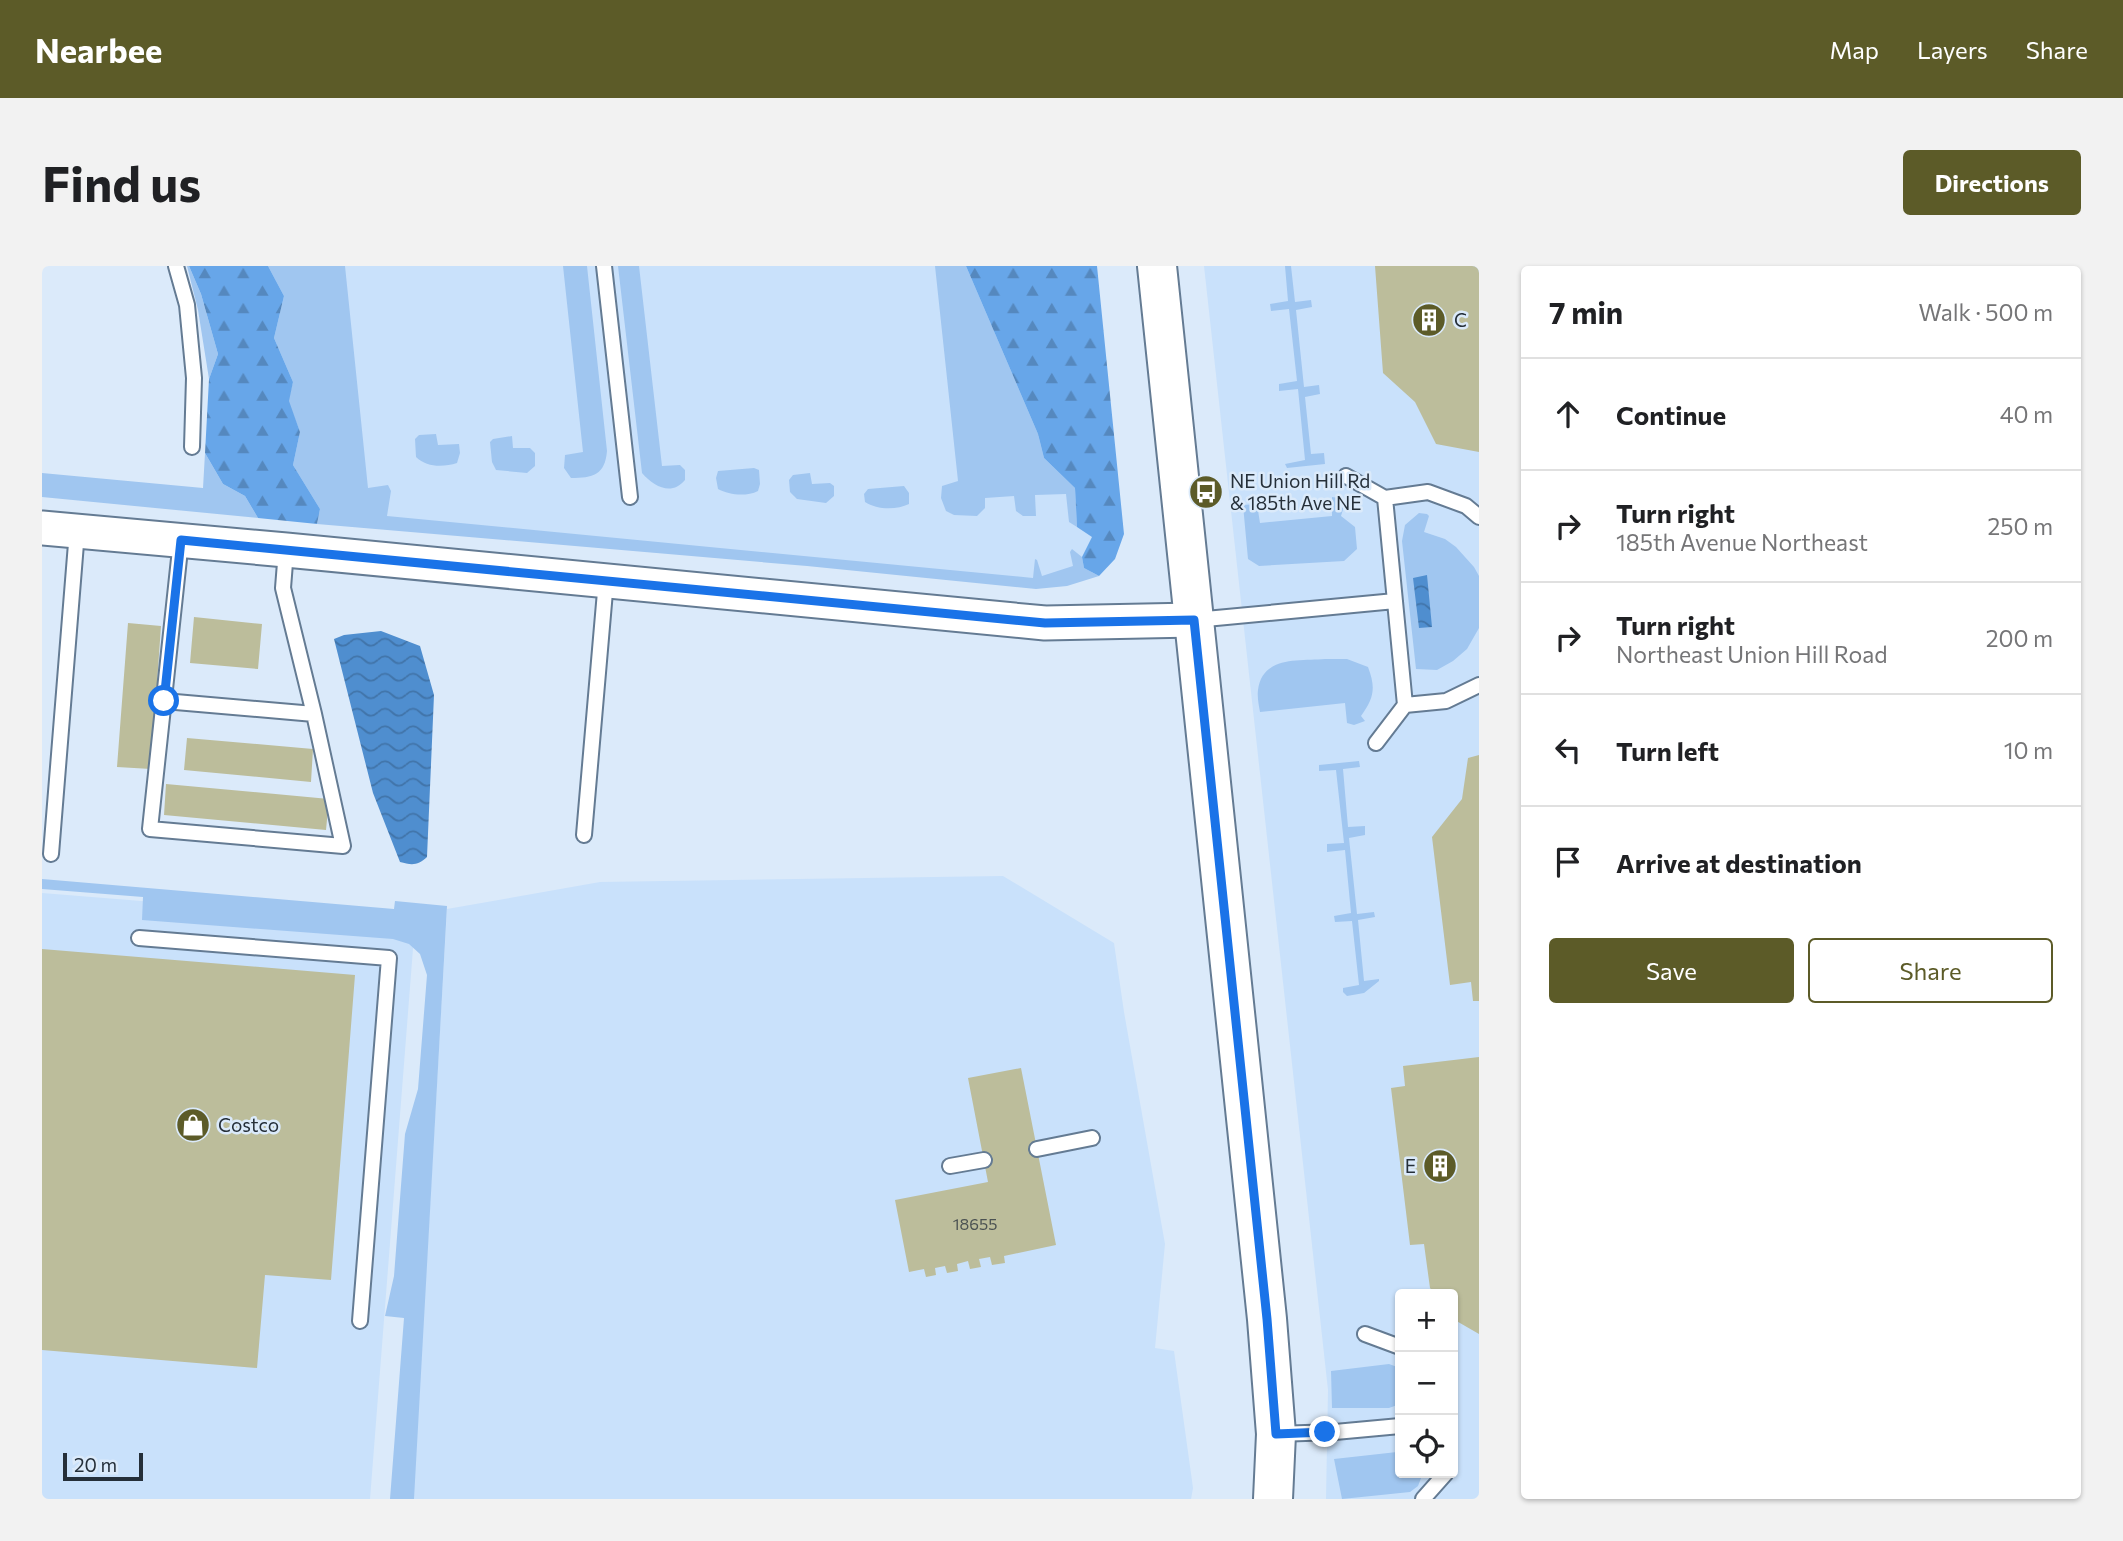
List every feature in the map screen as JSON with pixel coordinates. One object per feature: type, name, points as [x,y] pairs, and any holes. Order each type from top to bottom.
[{"type":"main road","points":[[1157,266],[1267,1319],[1276,1434],[1273,1499]]},
{"type":"street","points":[[42,528],[1045,623],[1194,620]]},
{"type":"lane","points":[[176,266],[187,305],[194,378],[192,447]]},
{"type":"lane","points":[[604,266],[630,497]]},
{"type":"lane","points":[[1346,476],[1385,498],[1429,492],[1466,506],[1479,516]]},
{"type":"lane","points":[[1376,743],[1405,705],[1385,498]]},
{"type":"lane","points":[[51,854],[77,531]]},
{"type":"lane","points":[[181,540],[150,829],[343,846],[283,588],[286,550]]},
{"type":"lane","points":[[584,835],[606,580]]},
{"type":"lane","points":[[1194,620],[1395,601]]},
{"type":"lane","points":[[1405,705],[1446,701],[1479,685]]},
{"type":"lane","points":[[164,701],[314,714]]},
{"type":"lane","points":[[139,938],[389,958],[360,1321]]},
{"type":"lane","points":[[1037,1149],[1093,1138]]},
{"type":"lane","points":[[950,1166],[984,1160]]},
{"type":"lane","points":[[1365,1334],[1395,1345]]},
{"type":"lane","points":[[1276,1434],[1395,1426]]},
{"type":"lane","points":[[1423,1499],[1442,1478]]},
{"type":"shaded area","points":[[187,266],[201,294],[218,354],[209,379],[198,310]]},
{"type":"shaded area","points":[[218,266],[1089,266],[1096,571],[1044,583],[296,519]]},
{"type":"shaded area","points":[[268,266],[345,266],[368,488],[388,485],[391,491],[387,516],[1033,578],[1035,559],[1042,576],[1073,566],[1070,552],[1072,549],[1082,557],[1084,568],[1099,576],[1067,586],[1036,589],[807,566],[317,524],[320,509],[293,465],[300,432],[288,401],[293,382],[274,338],[284,296]]},
{"type":"shaded area","points":[[563,266],[587,266],[607,451],[601,470],[592,476],[579,478],[571,478],[564,468],[565,455],[583,452]]},
{"type":"shaded area","points":[[618,266],[639,266],[662,466],[680,465],[685,470],[685,480],[674,488],[657,486],[642,473]]},
{"type":"shaded area","points":[[935,266],[966,266],[1038,434],[1044,458],[1075,488],[1077,527],[1069,522],[1066,494],[1035,495],[1036,516],[1023,516],[1016,511],[1014,496],[985,498],[985,508],[977,516],[954,515],[946,511],[941,498],[942,486],[958,481]]},
{"type":"shaded area","points":[[1204,266],[1479,266],[1479,1499],[1326,1499],[1328,1390]]},
{"type":"shaded area","points":[[1285,266],[1291,266],[1295,302],[1311,300],[1312,307],[1296,310],[1304,387],[1319,385],[1320,394],[1305,397],[1311,454],[1324,453],[1325,464],[1287,468],[1285,464],[1305,460],[1298,389],[1279,391],[1279,384],[1297,381],[1289,309],[1271,311],[1270,304],[1288,301]]},
{"type":"shaded area","points":[[436,434],[438,445],[459,444],[457,463],[436,466],[416,457],[415,439],[419,435]]},
{"type":"shaded area","points":[[512,436],[513,448],[530,448],[535,453],[535,466],[527,473],[496,470],[492,462],[490,442],[493,439]]},
{"type":"shaded area","points":[[205,453],[223,484],[245,496],[258,518],[42,497],[42,473],[203,488]]},
{"type":"shaded area","points":[[754,468],[759,470],[758,491],[738,494],[718,489],[718,471]]},
{"type":"shaded area","points":[[810,473],[812,484],[830,483],[834,486],[834,496],[826,503],[797,499],[790,492],[789,480],[793,475]]},
{"type":"shaded area","points":[[904,486],[909,493],[909,504],[887,508],[875,507],[865,502],[864,494],[868,489]]},
{"type":"shaded area","points":[[1332,497],[1345,503],[1341,516],[1355,527],[1357,549],[1344,561],[1259,566],[1248,559],[1243,505],[1257,504],[1260,523],[1332,516]]},
{"type":"shaded area","points":[[1419,513],[1429,516],[1424,532],[1445,539],[1456,547],[1479,576],[1479,628],[1467,649],[1437,670],[1416,669],[1402,541],[1405,525]]},
{"type":"shaded area","points":[[1347,659],[1368,667],[1373,687],[1369,704],[1361,716],[1365,721],[1354,725],[1347,723],[1345,703],[1260,712],[1258,690],[1266,671],[1283,662]]},
{"type":"shaded area","points":[[1359,761],[1360,767],[1343,769],[1348,827],[1365,826],[1365,835],[1349,838],[1357,914],[1374,912],[1375,917],[1358,920],[1364,981],[1379,981],[1364,993],[1347,996],[1343,988],[1359,985],[1352,921],[1335,922],[1334,916],[1351,913],[1345,850],[1327,852],[1327,844],[1344,843],[1336,770],[1319,771],[1319,765]]},
{"type":"shaded area","points":[[1003,876],[1114,943],[1165,1244],[1155,1348],[1174,1351],[1193,1488],[1191,1499],[413,1499],[447,909],[600,882]]},
{"type":"shaded area","points":[[42,879],[394,909],[395,901],[447,906],[414,1499],[390,1499],[404,1318],[385,1316],[394,1276],[405,1134],[418,1089],[427,975],[420,954],[409,944],[393,939],[142,920],[143,897],[42,889]]},
{"type":"shaded area","points":[[42,893],[415,923],[370,1499],[42,1499]]},
{"type":"shaded area","points":[[1389,1364],[1395,1366],[1395,1406],[1332,1408],[1331,1371]]},
{"type":"shaded area","points":[[1395,1452],[1395,1478],[1421,1478],[1418,1486],[1410,1492],[1342,1499],[1334,1459]]},
{"type":"green space","points":[[189,266],[268,266],[284,296],[274,338],[293,382],[289,401],[300,432],[293,465],[320,509],[317,524],[258,518],[245,496],[223,484],[205,453],[209,379],[218,354],[201,294]]},
{"type":"green space","points":[[966,266],[1097,266],[1124,534],[1115,559],[1099,576],[1084,568],[1082,557],[1092,537],[1077,527],[1075,488],[1044,458],[1038,434]]},
{"type":"water","points":[[1427,575],[1432,627],[1419,628],[1413,578]]},
{"type":"water","points":[[381,631],[420,646],[434,695],[427,857],[414,864],[400,862],[373,793],[334,639],[344,635]]},
{"type":"building","name":"C","points":[[1375,266],[1479,266],[1479,452],[1436,444],[1415,402],[1383,373]]},
{"type":"building","points":[[194,617],[262,624],[258,669],[190,663]]},
{"type":"building","points":[[128,623],[161,626],[151,769],[117,767]]},
{"type":"building","points":[[187,738],[313,749],[311,782],[184,770]]},
{"type":"building","points":[[1479,755],[1479,1001],[1473,1001],[1471,982],[1450,985],[1432,837],[1462,799],[1468,758]]},
{"type":"building","points":[[166,784],[329,799],[326,830],[164,815]]},
{"type":"building","name":"Costco","points":[[42,949],[355,975],[331,1280],[265,1275],[257,1368],[42,1350]]},
{"type":"building","name":"E","points":[[1479,1057],[1479,1334],[1458,1322],[1458,1289],[1430,1288],[1424,1244],[1410,1245],[1391,1088],[1405,1086],[1403,1066]]},
{"type":"building","points":[[1021,1068],[1056,1245],[1004,1256],[1005,1263],[992,1265],[990,1257],[979,1259],[981,1267],[970,1269],[968,1261],[957,1264],[958,1271],[947,1273],[945,1266],[935,1268],[936,1275],[926,1277],[924,1269],[909,1272],[895,1200],[988,1182],[968,1078]]},
{"type":"place","name":"C","points":[[1429,320]]},
{"type":"place","name":"NE Union Hill Rd & 185th Ave NE","points":[[1206,492]]},
{"type":"place","name":"Costco","points":[[193,1125]]},
{"type":"place","name":"E","points":[[1440,1166]]},
{"type":"route","points":[[164,701],[181,540],[1045,623],[1194,620],[1267,1319],[1276,1434],[1325,1432]]}]
